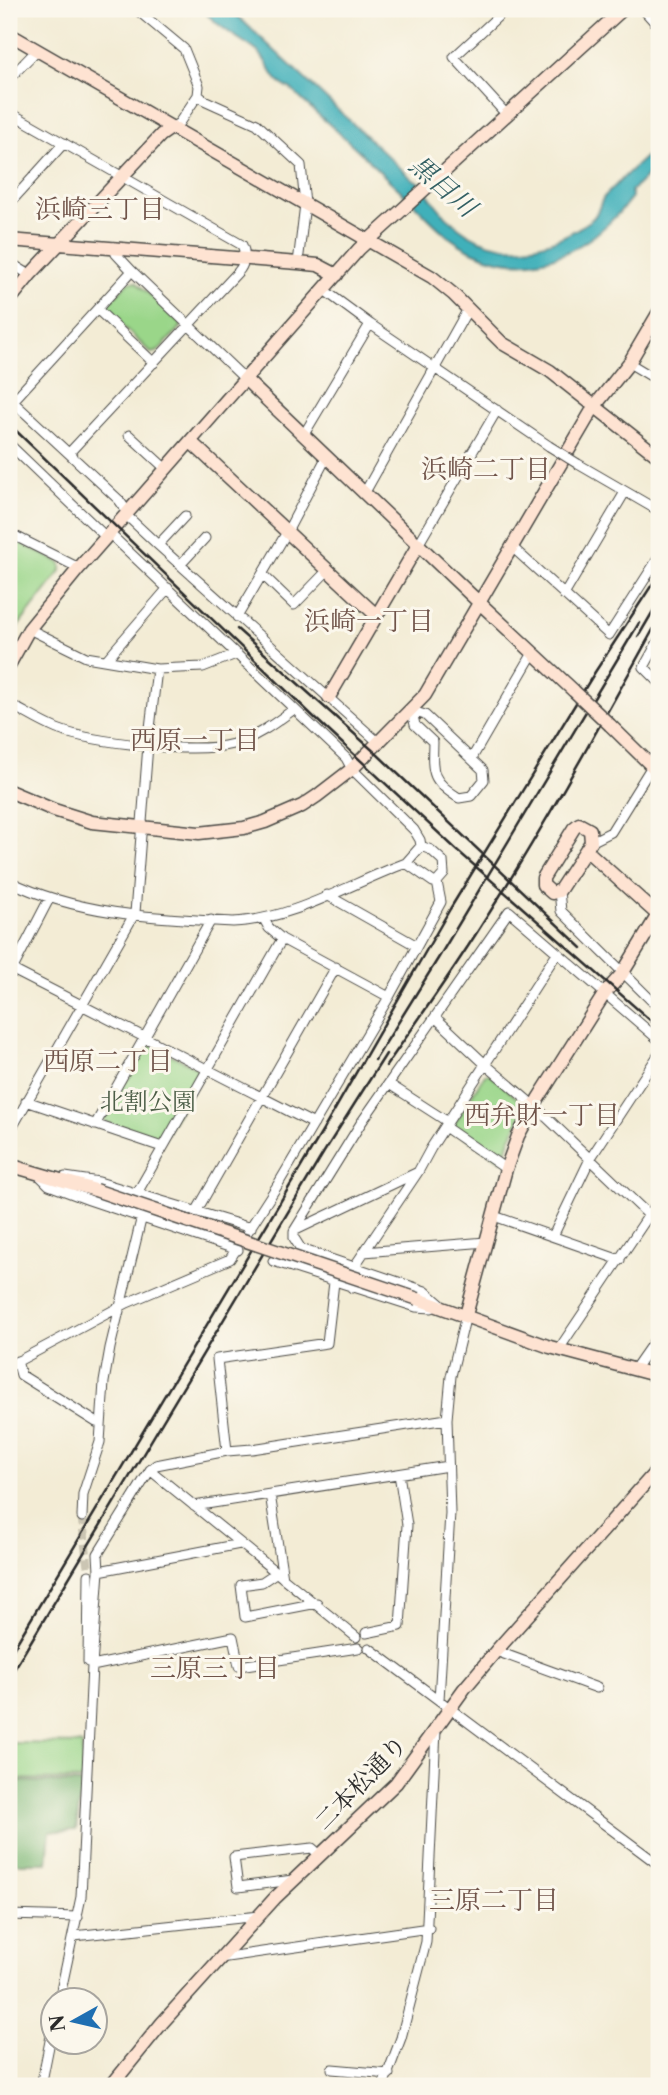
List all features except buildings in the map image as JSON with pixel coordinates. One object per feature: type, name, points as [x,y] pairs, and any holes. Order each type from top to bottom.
[{"type":"street","points":[[9,301],[161,135],[179,123],[198,95],[199,86],[184,49],[136,9]]},
{"type":"street","points":[[506,9],[454,57],[507,114]]},
{"type":"street","points":[[9,665],[29,629],[79,568],[368,241],[623,9]]},
{"type":"street","points":[[643,9],[659,27]]},
{"type":"street","points":[[9,34],[432,277],[502,343],[550,371],[659,457]]},
{"type":"street","points":[[9,79],[37,50]]},
{"type":"street","points":[[198,95],[257,124],[301,165],[305,204],[298,263]]},
{"type":"street","points":[[9,112],[242,245],[244,265],[69,453]]},
{"type":"street","points":[[10,199],[64,143]]},
{"type":"street","points":[[9,240],[317,265],[337,275]]},
{"type":"street","points":[[114,247],[116,254],[132,271],[303,436],[655,769],[611,832],[589,846],[559,891],[554,894],[546,888],[543,878],[574,828],[583,825],[590,830],[589,846],[659,915],[622,974],[605,993],[533,1106],[506,1169],[486,1242],[452,1376],[447,1419],[450,1513],[445,1704]]},
{"type":"street","points":[[9,262],[30,275]]},
{"type":"street","points":[[132,271],[11,399],[119,500],[127,516],[158,545],[378,742]]},
{"type":"street","points":[[324,290],[549,446],[659,511]]},
{"type":"street","points":[[97,309],[155,362]]},
{"type":"street","points":[[364,494],[468,309]]},
{"type":"street","points":[[9,791],[71,817],[142,828],[199,833],[244,828],[302,806],[352,769],[425,695],[594,407],[629,363],[659,312]]},
{"type":"street","points":[[303,436],[370,324]]},
{"type":"street","points":[[629,363],[659,381]]},
{"type":"street","points":[[329,697],[496,410]]},
{"type":"street","points":[[129,435],[166,469]]},
{"type":"street","points":[[191,442],[377,616]]},
{"type":"street","points":[[9,444],[167,588],[346,758],[352,769],[414,830],[421,846]]},
{"type":"street","points":[[237,617],[263,575],[326,458]]},
{"type":"street","points":[[565,595],[625,492]]},
{"type":"street","points":[[158,545],[185,516]]},
{"type":"street","points":[[9,533],[79,568]]},
{"type":"street","points":[[180,565],[205,538]]},
{"type":"street","points":[[511,546],[609,635],[659,557]]},
{"type":"street","points":[[263,575],[294,605],[328,570]]},
{"type":"street","points":[[106,660],[167,588]]},
{"type":"street","points":[[29,629],[86,657],[157,669],[203,667],[236,654]]},
{"type":"street","points":[[659,640],[644,667],[659,682]]},
{"type":"street","points":[[472,758],[533,653]]},
{"type":"street","points":[[9,1133],[135,914],[148,745],[157,669]]},
{"type":"street","points":[[9,704],[58,730],[102,739],[199,749],[231,744],[264,731],[294,709]]},
{"type":"street","points":[[412,711],[425,715],[483,769],[484,780],[471,796],[459,798],[433,774],[433,743],[415,725],[412,711]]},
{"type":"street","points":[[433,743],[442,737],[450,738]]},
{"type":"street","points":[[9,881],[49,899],[94,908],[135,914],[251,921],[264,919],[406,863],[421,846]]},
{"type":"street","points":[[421,846],[431,850],[443,861],[444,874],[437,882]]},
{"type":"street","points":[[406,863],[437,882]]},
{"type":"street","points":[[101,1423],[21,1375],[13,1364],[119,1307],[230,1259],[238,1250],[441,902],[437,882]]},
{"type":"street","points":[[559,891],[561,911],[659,1008]]},
{"type":"street","points":[[327,895],[417,946]]},
{"type":"street","points":[[49,899],[10,971],[207,1068],[313,1124]]},
{"type":"street","points":[[444,1308],[425,1291],[301,1249],[294,1238],[294,1231],[360,1124],[509,911],[659,1040]]},
{"type":"street","points":[[264,919],[269,928],[282,939],[388,997]]},
{"type":"street","points":[[95,1125],[211,920]]},
{"type":"street","points":[[137,1193],[282,939]]},
{"type":"street","points":[[352,1288],[354,1267],[418,1172],[557,953]]},
{"type":"street","points":[[196,1212],[336,967]]},
{"type":"street","points":[[436,1018],[659,1225]]},
{"type":"street","points":[[553,1236],[590,1159],[659,1054]]},
{"type":"street","points":[[389,1084],[506,1169]]},
{"type":"street","points":[[26,1101],[162,1147]]},
{"type":"street","points":[[9,1165],[95,1190],[467,1315],[559,1349],[659,1376]]},
{"type":"street","points":[[36,1172],[99,1182],[251,1228]]},
{"type":"street","points":[[36,1172],[49,1185],[238,1250]]},
{"type":"street","points":[[294,1231],[418,1172]]},
{"type":"street","points":[[559,1349],[659,1200]]},
{"type":"street","points":[[82,1517],[83,1494],[100,1442],[104,1382],[119,1307],[142,1216]]},
{"type":"street","points":[[494,1216],[620,1260]]},
{"type":"street","points":[[364,1252],[486,1242]]},
{"type":"street","points":[[294,1268],[301,1249]]},
{"type":"street","points":[[273,1261],[416,1307],[444,1308]]},
{"type":"street","points":[[227,1451],[217,1359],[327,1343],[334,1282]]},
{"type":"street","points":[[634,1370],[659,1334]]},
{"type":"street","points":[[62,1986],[78,1917],[84,1851],[98,1554],[150,1470],[156,1465],[227,1451],[447,1419]]},
{"type":"street","points":[[194,1506],[448,1466]]},
{"type":"street","name":"二本松通り","points":[[111,2086],[162,2023],[259,1916],[293,1880],[396,1783],[436,1730],[445,1704],[496,1651],[659,1468]]},
{"type":"street","points":[[150,1470],[317,1604],[371,1640],[369,1648]]},
{"type":"street","points":[[358,1648],[355,1644],[361,1635],[400,1626],[407,1525],[399,1474]]},
{"type":"street","points":[[270,1494],[280,1575]]},
{"type":"street","points":[[99,1571],[240,1544]]},
{"type":"street","points":[[89,1575],[87,1660],[92,1666]]},
{"type":"street","points":[[280,1575],[241,1585],[246,1617],[317,1604]]},
{"type":"street","points":[[92,1666],[233,1637],[239,1666],[369,1648]]},
{"type":"street","points":[[369,1648],[659,1865]]},
{"type":"street","points":[[496,1651],[597,1688]]},
{"type":"street","points":[[383,2086],[401,2038],[429,1928],[436,1730]]},
{"type":"street","points":[[293,1880],[237,1887],[234,1857],[312,1848],[320,1855]]},
{"type":"street","points":[[9,1915],[78,1917]]},
{"type":"street","points":[[74,1936],[259,1916]]},
{"type":"street","points":[[220,1958],[429,1928]]},
{"type":"street","points":[[41,2086],[47,2056]]},
{"type":"street","points":[[332,2069],[389,2074]]},
{"type":"green space","points":[[128,282],[136,282],[181,323],[181,327],[157,352],[151,353],[104,308]]},
{"type":"green space","points":[[9,537],[61,563],[61,571],[9,638]]},
{"type":"green space","name":"北割公園","points":[[151,1045],[198,1068],[199,1075],[163,1139],[156,1140],[105,1122],[104,1117],[144,1047]]},
{"type":"green space","points":[[485,1074],[490,1074],[525,1105],[504,1159],[500,1160],[454,1129],[454,1124]]},
{"type":"green space","points":[[9,1743],[82,1744],[82,1780],[9,1779]]},
{"type":"green space","points":[[9,1781],[82,1783],[76,1830],[50,1831],[47,1863],[9,1863]]},
{"type":"water","points":[[201,9],[230,9],[412,179],[422,185],[449,219],[468,234],[484,242],[500,246],[532,246],[563,236],[592,219],[605,196],[659,146],[659,164],[631,191],[632,197],[617,215],[581,244],[562,254],[541,260],[497,260],[464,247],[445,233],[350,142],[290,88],[279,82],[258,52]]},
{"type":"tunnel","points":[[82,1517],[89,1575]]},
{"type":"railway","points":[[9,424],[316,719],[458,851],[659,1028]]},
{"type":"railway","points":[[9,1656],[322,1132],[450,909],[595,672],[659,574]]},
{"type":"railway","points":[[638,637],[659,601]]},
{"type":"railway","points":[[375,1060],[639,623]]},
{"type":"railway","points":[[386,1066],[458,962],[504,889],[654,628]]},
{"type":"railway","points":[[237,629],[378,755],[582,948]]},
{"type":"railway","points":[[9,1678],[324,1152],[386,1054]]},
{"type":"district","name":"浜崎三丁目","points":[[100,209]]},
{"type":"district","name":"浜崎二丁目","points":[[486,469]]},
{"type":"district","name":"浜崎一丁目","points":[[369,621]]},
{"type":"district","name":"西原一丁目","points":[[195,740]]},
{"type":"district","name":"西原二丁目","points":[[108,1061]]},
{"type":"district","name":"西弁財一丁目","points":[[542,1115]]},
{"type":"district","name":"三原三丁目","points":[[215,1668]]},
{"type":"district","name":"三原二丁目","points":[[494,1900]]},
{"type":"water label","name":"黒目川","points":[[443,186]]}]
